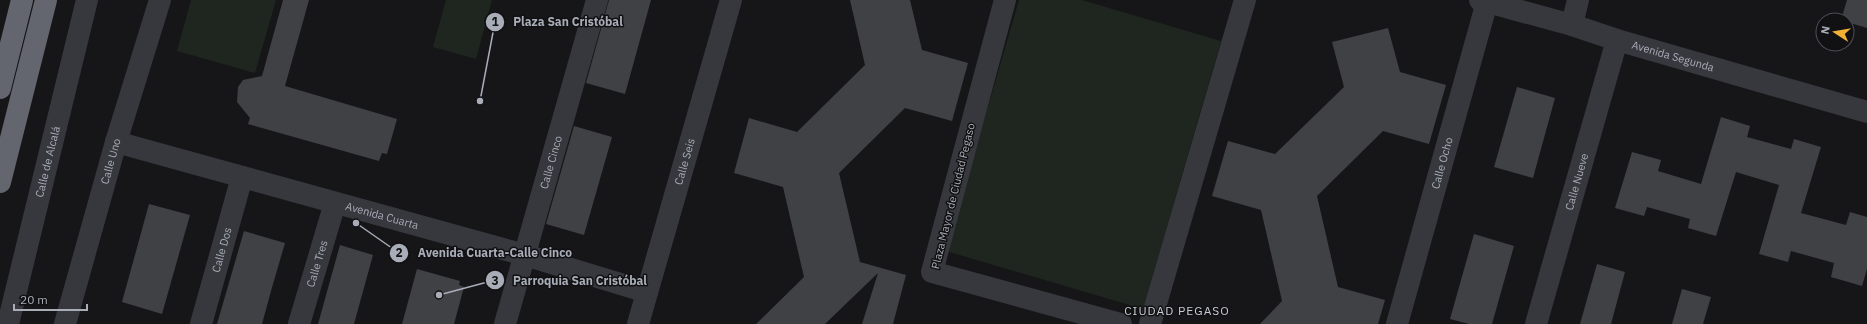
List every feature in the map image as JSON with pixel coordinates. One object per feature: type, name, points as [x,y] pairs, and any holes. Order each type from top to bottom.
[{"type":"highway","points":[[0,88],[22,0]]},
{"type":"highway","points":[[0,182],[46,0]]},
{"type":"street","points":[[142,0],[149,9],[153,28]]},
{"type":"street","name":"Calle Uno","points":[[65,324],[116,142],[153,28],[160,0]]},
{"type":"street","name":"Calle Cinco","points":[[505,324],[597,0]]},
{"type":"street","name":"Calle Seis","points":[[638,324],[731,0]]},
{"type":"street","name":"Plaza Mayor de Ciudad Pegaso","points":[[1005,0],[932,272],[1122,324]]},
{"type":"street","points":[[1150,324],[1245,0]]},
{"type":"street","points":[[1572,25],[1578,0]]},
{"type":"street","name":"Avenida Segunda","points":[[1483,1],[1572,25],[1617,40],[1867,112]]},
{"type":"street","name":"Calle Ocho","points":[[1397,324],[1483,1]]},
{"type":"street","name":"Calle de Alcalá","points":[[8,324],[88,3]]},
{"type":"street","name":"Calle Nueve","points":[[1536,324],[1617,40]]},
{"type":"street","name":"Avenida Cuarta","points":[[116,142],[525,255],[647,292]]},
{"type":"street","name":"Calle Dos","points":[[201,324],[242,177]]},
{"type":"street","name":"Calle Tres","points":[[299,324],[335,203]]},
{"type":"shaded area","points":[[191,0],[276,0],[255,73],[177,51]]},
{"type":"shaded area","points":[[446,0],[492,0],[476,59],[433,47]]},
{"type":"shaded area","points":[[1019,0],[1082,0],[1221,41],[1143,309],[946,251]]},
{"type":"building","points":[[283,0],[309,0],[285,86],[397,119],[387,154],[382,153],[379,161],[248,124],[250,118],[237,102],[238,87],[243,80],[262,76]]},
{"type":"building","points":[[609,0],[651,0],[625,94],[586,83]]},
{"type":"building","points":[[850,0],[910,0],[922,50],[968,63],[952,121],[905,108],[839,173],[860,262],[906,275],[893,324],[862,324],[878,273],[825,324],[756,324],[804,277],[783,187],[734,173],[749,118],[797,132],[865,65]]},
{"type":"building","points":[[1847,0],[1867,0],[1867,28],[1855,24],[1855,12],[1843,12]]},
{"type":"building","points":[[1388,28],[1400,72],[1446,85],[1429,144],[1383,131],[1317,196],[1338,287],[1385,300],[1378,324],[1260,324],[1282,301],[1261,210],[1212,196],[1228,141],[1275,154],[1344,87],[1332,42]]},
{"type":"building","points":[[1517,87],[1555,98],[1533,178],[1494,167]]},
{"type":"building","points":[[1721,117],[1750,126],[1747,137],[1791,149],[1794,139],[1821,147],[1801,213],[1846,225],[1850,212],[1867,217],[1867,269],[1862,286],[1831,277],[1834,263],[1791,251],[1788,262],[1759,254],[1779,185],[1736,172],[1716,236],[1688,228],[1690,219],[1647,207],[1644,216],[1615,208],[1632,152],[1661,160],[1658,171],[1701,184]]},
{"type":"building","points":[[574,126],[612,137],[584,235],[546,224]]},
{"type":"building","points":[[149,204],[190,215],[162,314],[122,302]]},
{"type":"building","points":[[244,231],[285,243],[262,324],[217,324]]},
{"type":"building","points":[[1474,234],[1514,246],[1492,324],[1469,324],[1450,319]]},
{"type":"building","points":[[340,245],[373,255],[354,324],[318,324]]},
{"type":"building","points":[[1597,264],[1625,272],[1611,324],[1580,324]]},
{"type":"building","points":[[417,269],[460,281],[459,285],[464,287],[454,324],[402,324]]},
{"type":"building","points":[[1682,289],[1711,297],[1703,324],[1672,324]]},
{"type":"place","name":"Plaza San Cristóbal","points":[[480,101]]},
{"type":"place","name":"Avenida Cuarta-Calle Cinco","points":[[356,223]]},
{"type":"place","name":"Parroquia San Cristóbal","points":[[439,295]]},
{"type":"district","name":"CIUDAD PEGASO","points":[[1177,311]]}]
